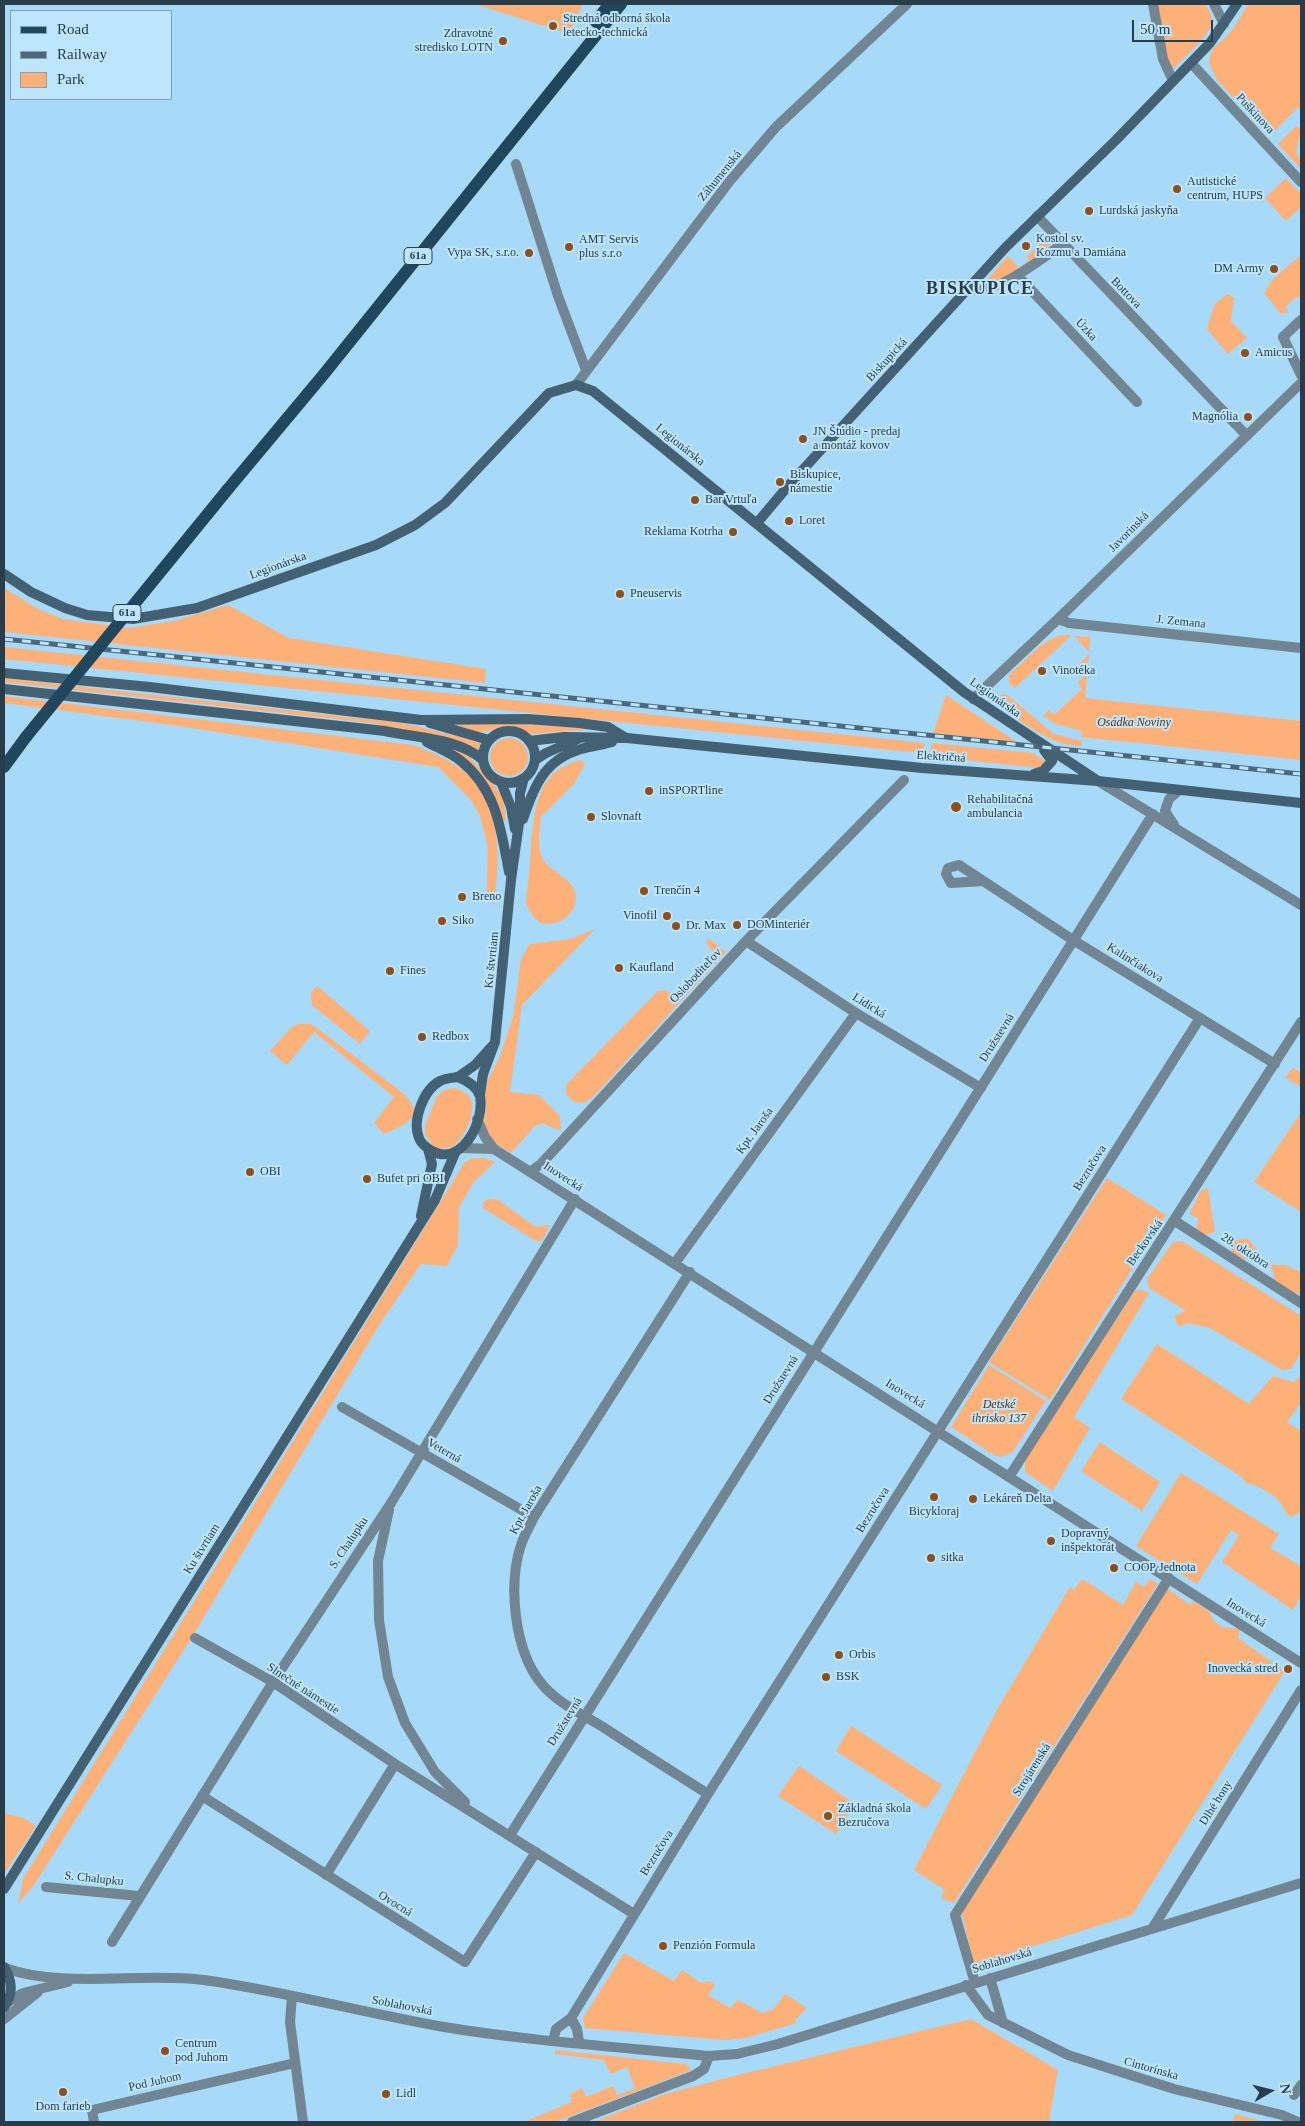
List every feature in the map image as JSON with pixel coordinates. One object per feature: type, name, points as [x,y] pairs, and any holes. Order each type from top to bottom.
[{"type":"main road","points":[[535,111],[609,4]]},
{"type":"main road","name":"61a","points":[[4,761],[324,374],[621,4]]},
{"type":"main road","name":"61a","points":[[4,767],[26,736]]},
{"type":"street","name":"Záhumenská","points":[[576,385],[729,182],[776,127],[907,4]]},
{"type":"street","points":[[1153,4],[1163,59],[1173,81]]},
{"type":"street","points":[[1214,4],[1224,24]]},
{"type":"street","name":"Biskupická","points":[[757,523],[788,486],[1036,216],[1116,140],[1191,63],[1224,24],[1237,4]]},
{"type":"street","name":"Puškinova","points":[[1191,63],[1301,182]]},
{"type":"street","points":[[516,164],[558,296],[586,370]]},
{"type":"street","points":[[970,288],[981,290],[1017,275],[1034,266],[1062,244],[1036,216]]},
{"type":"street","name":"Bottova","points":[[1062,244],[1247,436]]},
{"type":"street","name":"Úzka","points":[[1017,275],[1136,402]]},
{"type":"street","points":[[1301,320],[1283,336],[1301,375]]},
{"type":"street","name":"Javorinská","points":[[973,699],[1301,383]]},
{"type":"street","name":"Legionárska","points":[[4,574],[31,592],[65,608],[87,615],[133,619],[197,608],[376,545],[414,525],[446,502],[549,392],[576,385],[593,391],[973,699],[1098,781],[1301,904]]},
{"type":"street","name":"J. Zemana","points":[[1058,619],[1069,623],[1301,648]]},
{"type":"street","points":[[4,673],[150,687],[421,720],[528,719],[570,723],[608,727],[627,738]]},
{"type":"street","points":[[4,689],[385,731],[446,743],[473,751],[483,760]]},
{"type":"street","points":[[421,720],[489,740]]},
{"type":"street","points":[[509,731],[524,735],[530,741],[535,760],[530,773],[524,778],[517,782],[501,782],[488,773],[483,760],[483,753],[489,740],[502,732],[509,731]]},
{"type":"street","name":"Električná","points":[[530,741],[564,737],[579,739],[627,738],[922,768],[1098,781],[1301,803]]},
{"type":"street","points":[[517,837],[533,790],[545,770],[565,755],[582,748],[627,738]]},
{"type":"street","name":"Ku štvrtiam","points":[[421,739],[460,761],[476,777],[490,798],[499,818],[511,880]]},
{"type":"street","name":"Električná","points":[[535,760],[546,752],[579,739]]},
{"type":"street","points":[[1029,776],[1043,771],[1052,761],[1036,742]]},
{"type":"street","name":"Ku štvrtiam","points":[[4,1890],[435,1200],[459,1150],[469,1141],[480,1109],[480,1095],[484,1074],[495,1042],[520,793],[524,778]]},
{"type":"street","name":"Osloboditeľov","points":[[531,1171],[541,1164],[746,941],[904,780]]},
{"type":"street","name":"Ku štvrtiam","points":[[501,782],[511,807],[517,837]]},
{"type":"street","points":[[1178,791],[1169,799],[1165,810],[1178,830]]},
{"type":"street","name":"Družstevná","points":[[510,1835],[1153,814]]},
{"type":"street","name":"Kalinčiakova","points":[[983,881],[1073,940],[1275,1064]]},
{"type":"street","name":"Lidická","points":[[746,941],[856,1013],[981,1088]]},
{"type":"street","name":"Kpt. Jaroša","points":[[675,1263],[856,1013]]},
{"type":"street","name":"Bezručova","points":[[553,2040],[556,2029],[571,2018],[708,1794],[1200,1018]]},
{"type":"street","name":"Beckovská","points":[[1009,1477],[1133,1282],[1175,1222],[1301,1022]]},
{"type":"street","name":"Ku štvrtiam","points":[[420,1222],[432,1164],[428,1149],[420,1141],[417,1131],[426,1094],[439,1082],[458,1077],[475,1065],[495,1042]]},
{"type":"street","points":[[458,1077],[470,1082],[480,1095]]},
{"type":"street","name":"Inovecká","points":[[477,1119],[485,1137],[494,1149],[690,1272],[1301,1663]]},
{"type":"street","points":[[428,1149],[436,1153],[459,1150]]},
{"type":"street","name":"Inovecká","points":[[459,1150],[494,1149]]},
{"type":"street","name":"S. Chalupku","points":[[112,1942],[273,1682],[391,1503],[420,1451],[575,1200]]},
{"type":"street","name":"28. októbra","points":[[1175,1222],[1301,1302]]},
{"type":"street","name":"Kpt. Jaroša","points":[[690,1272],[534,1517],[521,1545],[515,1574],[515,1604],[519,1631],[528,1660],[541,1683],[563,1703],[708,1794]]},
{"type":"street","name":"Veterná","points":[[342,1407],[534,1517]]},
{"type":"street","name":"Slnečné námestie","points":[[391,1503],[378,1561],[379,1620],[388,1677],[405,1723],[435,1772],[476,1814]]},
{"type":"street","name":"Strojárenská","points":[[970,1984],[955,1915],[1169,1578]]},
{"type":"street","name":"Slnečné námestie","points":[[195,1638],[273,1682],[395,1764],[510,1835]]},
{"type":"street","name":"Dlhé hony","points":[[1152,1929],[1301,1690]]},
{"type":"street","points":[[326,1875],[395,1764]]},
{"type":"street","name":"Ovocná","points":[[202,1796],[465,1962],[536,1852]]},
{"type":"street","points":[[510,1835],[634,1914]]},
{"type":"street","name":"Soblahovská","points":[[4,1968],[25,1975],[91,1978],[154,1976],[202,1980],[292,1996],[438,2026],[709,2056],[737,2054],[764,2048],[1301,1883]]},
{"type":"street","name":"S. Chalupku","points":[[46,1887],[139,1896]]},
{"type":"street","points":[[4,1968],[11,1984],[6,2010]]},
{"type":"street","name":"Soblahovská","points":[[6,2010],[23,1993],[50,1985],[91,1978]]},
{"type":"street","points":[[990,1978],[1003,2023]]},
{"type":"street","name":"Cintorínska","points":[[970,1984],[988,2015],[1068,2055],[1117,2072],[1282,2116],[1298,2122]]},
{"type":"street","points":[[292,1996],[290,2022],[303,2122]]},
{"type":"street","points":[[571,2018],[577,2029],[578,2042]]},
{"type":"street","points":[[572,2122],[693,2076],[704,2069],[709,2056]]},
{"type":"street","name":"Pod Juhom","points":[[94,2122],[92,2110],[295,2063]]},
{"type":"street","points":[[1294,2095],[1301,2085]]},
{"type":"green space","name":"Stredná odborná škola letecko-technická","points":[[475,4],[583,4],[569,34]]},
{"type":"green space","points":[[1156,4],[1205,4],[1212,18],[1212,23],[1206,34],[1170,72]]},
{"type":"green space","points":[[1248,4],[1301,4],[1301,110],[1298,107],[1272,134],[1268,135],[1217,80],[1209,63],[1213,50],[1228,35]]},
{"type":"green space","points":[[1296,126],[1301,130],[1296,152],[1301,160],[1301,169],[1278,144]]},
{"type":"green space","points":[[1286,178],[1301,194],[1301,207],[1286,221],[1265,198]]},
{"type":"green space","points":[[1049,236],[1052,243],[1020,271],[979,289],[1008,256],[1019,268],[1029,260],[1027,256],[1042,242],[1048,243]]},
{"type":"green space","points":[[1301,255],[1301,298],[1295,298],[1285,307],[1289,312],[1281,314],[1264,293],[1273,279]]},
{"type":"green space","points":[[1227,294],[1234,298],[1231,321],[1247,338],[1228,354],[1207,329],[1214,305]]},
{"type":"green space","points":[[4,588],[36,608],[63,619],[128,628],[174,621],[228,605],[289,638],[486,669],[485,683],[4,632]]},
{"type":"green space","points":[[1060,635],[1072,635],[1015,688],[1009,683],[1009,675],[1042,644]]},
{"type":"green space","points":[[1074,636],[1090,637],[1089,652]]},
{"type":"green space","points":[[4,647],[925,743],[922,753],[4,659]]},
{"type":"green space","name":"Osádka Noviny","points":[[1089,654],[1085,698],[1301,721],[1301,760],[1081,737],[1082,731],[1056,724],[1043,716],[1049,710],[1054,715],[1082,689],[1078,683],[1084,676],[1076,667]]},
{"type":"green space","points":[[4,678],[403,723],[481,742],[478,750],[425,734],[371,723],[4,682]]},
{"type":"green space","points":[[1006,694],[1054,734],[1082,741],[1081,746],[1070,745],[1049,738],[999,706],[999,695]]},
{"type":"green space","points":[[946,695],[1017,742],[933,733]]},
{"type":"green space","points":[[4,696],[413,745],[433,753],[464,771],[478,786],[488,803],[494,822],[497,843],[494,906],[487,892],[488,847],[480,816],[471,800],[438,767],[173,725],[4,703]]},
{"type":"green space","points":[[545,724],[592,729],[531,734],[512,726],[475,733],[450,725]]},
{"type":"green space","points":[[509,738],[523,743],[528,757],[523,771],[509,776],[495,771],[490,757],[495,743]]},
{"type":"green space","points":[[932,743],[1033,753],[1044,760],[1044,765],[1038,768],[929,756]]},
{"type":"green space","points":[[451,750],[466,754],[497,789],[503,798],[506,822],[504,822]]},
{"type":"green space","points":[[581,760],[585,764],[574,784],[541,817],[539,836],[540,851],[544,861],[572,885],[575,891],[575,905],[573,910],[560,921],[549,924],[543,923],[535,918],[526,904],[532,831],[537,804],[547,781],[555,772],[566,765]]},
{"type":"green space","points":[[595,929],[522,1005],[510,1092],[539,1095],[560,1116],[561,1131],[542,1123],[535,1126],[511,1153],[496,1144],[487,1134],[483,1123],[488,1080],[500,1056],[513,1017],[521,959],[530,944],[570,939]]},
{"type":"green space","points":[[708,938],[726,952],[597,1093],[585,1103],[574,1102],[566,1094],[566,1085],[658,991],[666,990],[673,996],[715,954],[706,943]]},
{"type":"green space","points":[[317,986],[370,1031],[360,1044],[312,1005],[311,993]]},
{"type":"green space","points":[[298,1024],[311,1024],[399,1090],[408,1098],[412,1106],[414,1112],[412,1117],[401,1126],[384,1134],[374,1123],[394,1097],[314,1032],[287,1065],[270,1051],[291,1028]]},
{"type":"green space","points":[[1293,1068],[1301,1073],[1301,1087],[1285,1077]]},
{"type":"green space","points":[[454,1088],[465,1092],[469,1096],[472,1102],[472,1114],[460,1140],[451,1147],[435,1148],[425,1135],[425,1125],[437,1096],[444,1090]]},
{"type":"green space","points":[[1301,1114],[1301,1212],[1254,1182]]},
{"type":"green space","points":[[474,1158],[485,1158],[495,1162],[474,1182],[459,1207],[458,1245],[447,1266],[421,1264],[381,1322],[189,1642],[34,1885],[18,1904],[23,1879],[465,1162]]},
{"type":"green space","points":[[1107,1178],[1166,1215],[1050,1400],[989,1362]]},
{"type":"green space","points":[[1208,1188],[1215,1232],[1195,1238],[1198,1218],[1189,1214],[1201,1191]]},
{"type":"green space","points":[[489,1199],[498,1200],[536,1227],[550,1225],[542,1241],[536,1241],[483,1208],[483,1202]]},
{"type":"green space","points":[[1247,1238],[1256,1248],[1251,1260],[1231,1255],[1234,1241]]},
{"type":"green space","points":[[1182,1241],[1301,1316],[1301,1353],[1291,1369],[1282,1370],[1210,1328],[1188,1323],[1179,1327],[1174,1316],[1186,1311],[1149,1288],[1147,1279],[1173,1242]]},
{"type":"green space","points":[[1271,1265],[1285,1265],[1301,1272],[1301,1295],[1296,1293],[1278,1293]]},
{"type":"green space","points":[[1140,1289],[1149,1293],[1074,1417],[1090,1428],[1053,1491],[1025,1472],[1025,1460],[1135,1291]]},
{"type":"green space","points":[[1157,1344],[1249,1404],[1273,1376],[1294,1382],[1301,1378],[1301,1403],[1287,1422],[1301,1431],[1301,1515],[1298,1513],[1291,1517],[1273,1495],[1259,1487],[1246,1483],[1242,1477],[1121,1399]]},
{"type":"green space","name":"Detské ihrisko 137","points":[[989,1365],[1046,1401],[1013,1452],[1001,1457],[994,1455],[951,1427]]},
{"type":"green space","points":[[1100,1442],[1160,1482],[1142,1511],[1081,1471]]},
{"type":"green space","points":[[1181,1473],[1279,1534],[1270,1548],[1301,1566],[1301,1596],[1293,1610],[1222,1562],[1239,1535],[1231,1530],[1197,1584],[1136,1546]]},
{"type":"green space","points":[[1082,1579],[1123,1605],[1136,1582],[1144,1587],[1150,1579],[1158,1584],[954,1903],[941,1898],[945,1890],[914,1870],[998,1708],[1070,1587],[1074,1590]]},
{"type":"green space","points":[[1167,1588],[1190,1605],[1193,1601],[1210,1612],[1213,1620],[1222,1627],[1240,1629],[1238,1638],[1285,1671],[1132,1915],[974,1965],[961,1911]]},
{"type":"green space","points":[[851,1726],[942,1785],[926,1809],[836,1751]]},
{"type":"green space","points":[[799,1766],[855,1804],[836,1834],[778,1796]]},
{"type":"green space","points":[[4,1813],[26,1819],[36,1826],[4,1874]]},
{"type":"green space","points":[[624,1953],[674,1981],[682,1970],[701,1983],[710,1981],[715,1985],[708,1995],[730,2008],[738,2000],[762,2013],[774,2009],[785,1994],[807,2008],[795,2020],[796,2023],[746,2038],[725,2040],[585,2028],[583,2018]]},
{"type":"green space","points":[[971,2019],[1058,2070],[1049,2122],[593,2122],[665,2094]]},
{"type":"green space","points":[[555,2050],[686,2064],[692,2070],[555,2122],[524,2122],[572,2102],[570,2094],[582,2088],[586,2097],[613,2086],[617,2095],[635,2088],[627,2067],[611,2074],[604,2060],[555,2054]]},
{"type":"green space","points":[[1235,2114],[1265,2122],[1233,2122]]},
{"type":"railway","points":[[4,639],[1301,774]]},
{"type":"place","name":"Stredná odborná škola letecko-technická","points":[[553,26]]},
{"type":"place","name":"Zdravotné stredisko LOTN","points":[[503,41]]},
{"type":"place","name":"Autistické centrum, HUPS","points":[[1177,189]]},
{"type":"place","name":"Lurdská jaskyňa","points":[[1089,211]]},
{"type":"place","name":"Kostol sv. Kozmu a Damiána","points":[[1026,246]]},
{"type":"place","name":"AMT Servis plus s.r.o","points":[[569,247]]},
{"type":"place","name":"Vypa SK, s.r.o.","points":[[529,253]]},
{"type":"place","name":"DM Army","points":[[1274,269]]},
{"type":"place","name":"Amicus","points":[[1245,353]]},
{"type":"place","name":"Magnólia","points":[[1248,417]]},
{"type":"place","name":"JN Štúdio - predaj a montáž kovov","points":[[803,439]]},
{"type":"place","name":"Biskupice, námestie","points":[[780,482]]},
{"type":"place","name":"Bar Vrtuľa","points":[[695,500]]},
{"type":"place","name":"Loret","points":[[789,521]]},
{"type":"place","name":"Reklama Kotrha","points":[[733,532]]},
{"type":"place","name":"Pneuservis","points":[[620,594]]},
{"type":"place","name":"Vinotéka","points":[[1042,671]]},
{"type":"place","name":"inSPORTline","points":[[649,791]]},
{"type":"place","name":"Rehabilitačná ambulancia","points":[[956,807]]},
{"type":"place","name":"Slovnaft","points":[[591,817]]},
{"type":"place","name":"Trenčín 4","points":[[644,891]]},
{"type":"place","name":"Breno","points":[[462,897]]},
{"type":"place","name":"Vinofil","points":[[667,916]]},
{"type":"place","name":"Siko","points":[[442,921]]},
{"type":"place","name":"DOMinteriér","points":[[737,925]]},
{"type":"place","name":"Dr. Max","points":[[676,926]]},
{"type":"place","name":"Kaufland","points":[[619,968]]},
{"type":"place","name":"Fines","points":[[390,971]]},
{"type":"place","name":"Redbox","points":[[422,1037]]},
{"type":"place","name":"OBI","points":[[250,1172]]},
{"type":"place","name":"Bufet pri OBI","points":[[367,1179]]},
{"type":"place","name":"Bicykloraj","points":[[934,1497]]},
{"type":"place","name":"Lekáreň Delta","points":[[973,1499]]},
{"type":"place","name":"Dopravný inšpektorát","points":[[1051,1541]]},
{"type":"place","name":"sitka","points":[[931,1558]]},
{"type":"place","name":"COOP Jednota","points":[[1114,1568]]},
{"type":"place","name":"Orbis","points":[[839,1655]]},
{"type":"place","name":"Inovecká stred","points":[[1288,1669]]},
{"type":"place","name":"BSK","points":[[826,1677]]},
{"type":"place","name":"Základná škola Bezručova","points":[[828,1816]]},
{"type":"place","name":"Penzión Formula","points":[[663,1946]]},
{"type":"place","name":"Centrum pod Juhom","points":[[165,2051]]},
{"type":"place","name":"Dom farieb","points":[[63,2092]]},
{"type":"place","name":"Lidl","points":[[386,2094]]},
{"type":"district","name":"BISKUPICE","points":[[980,289]]}]
